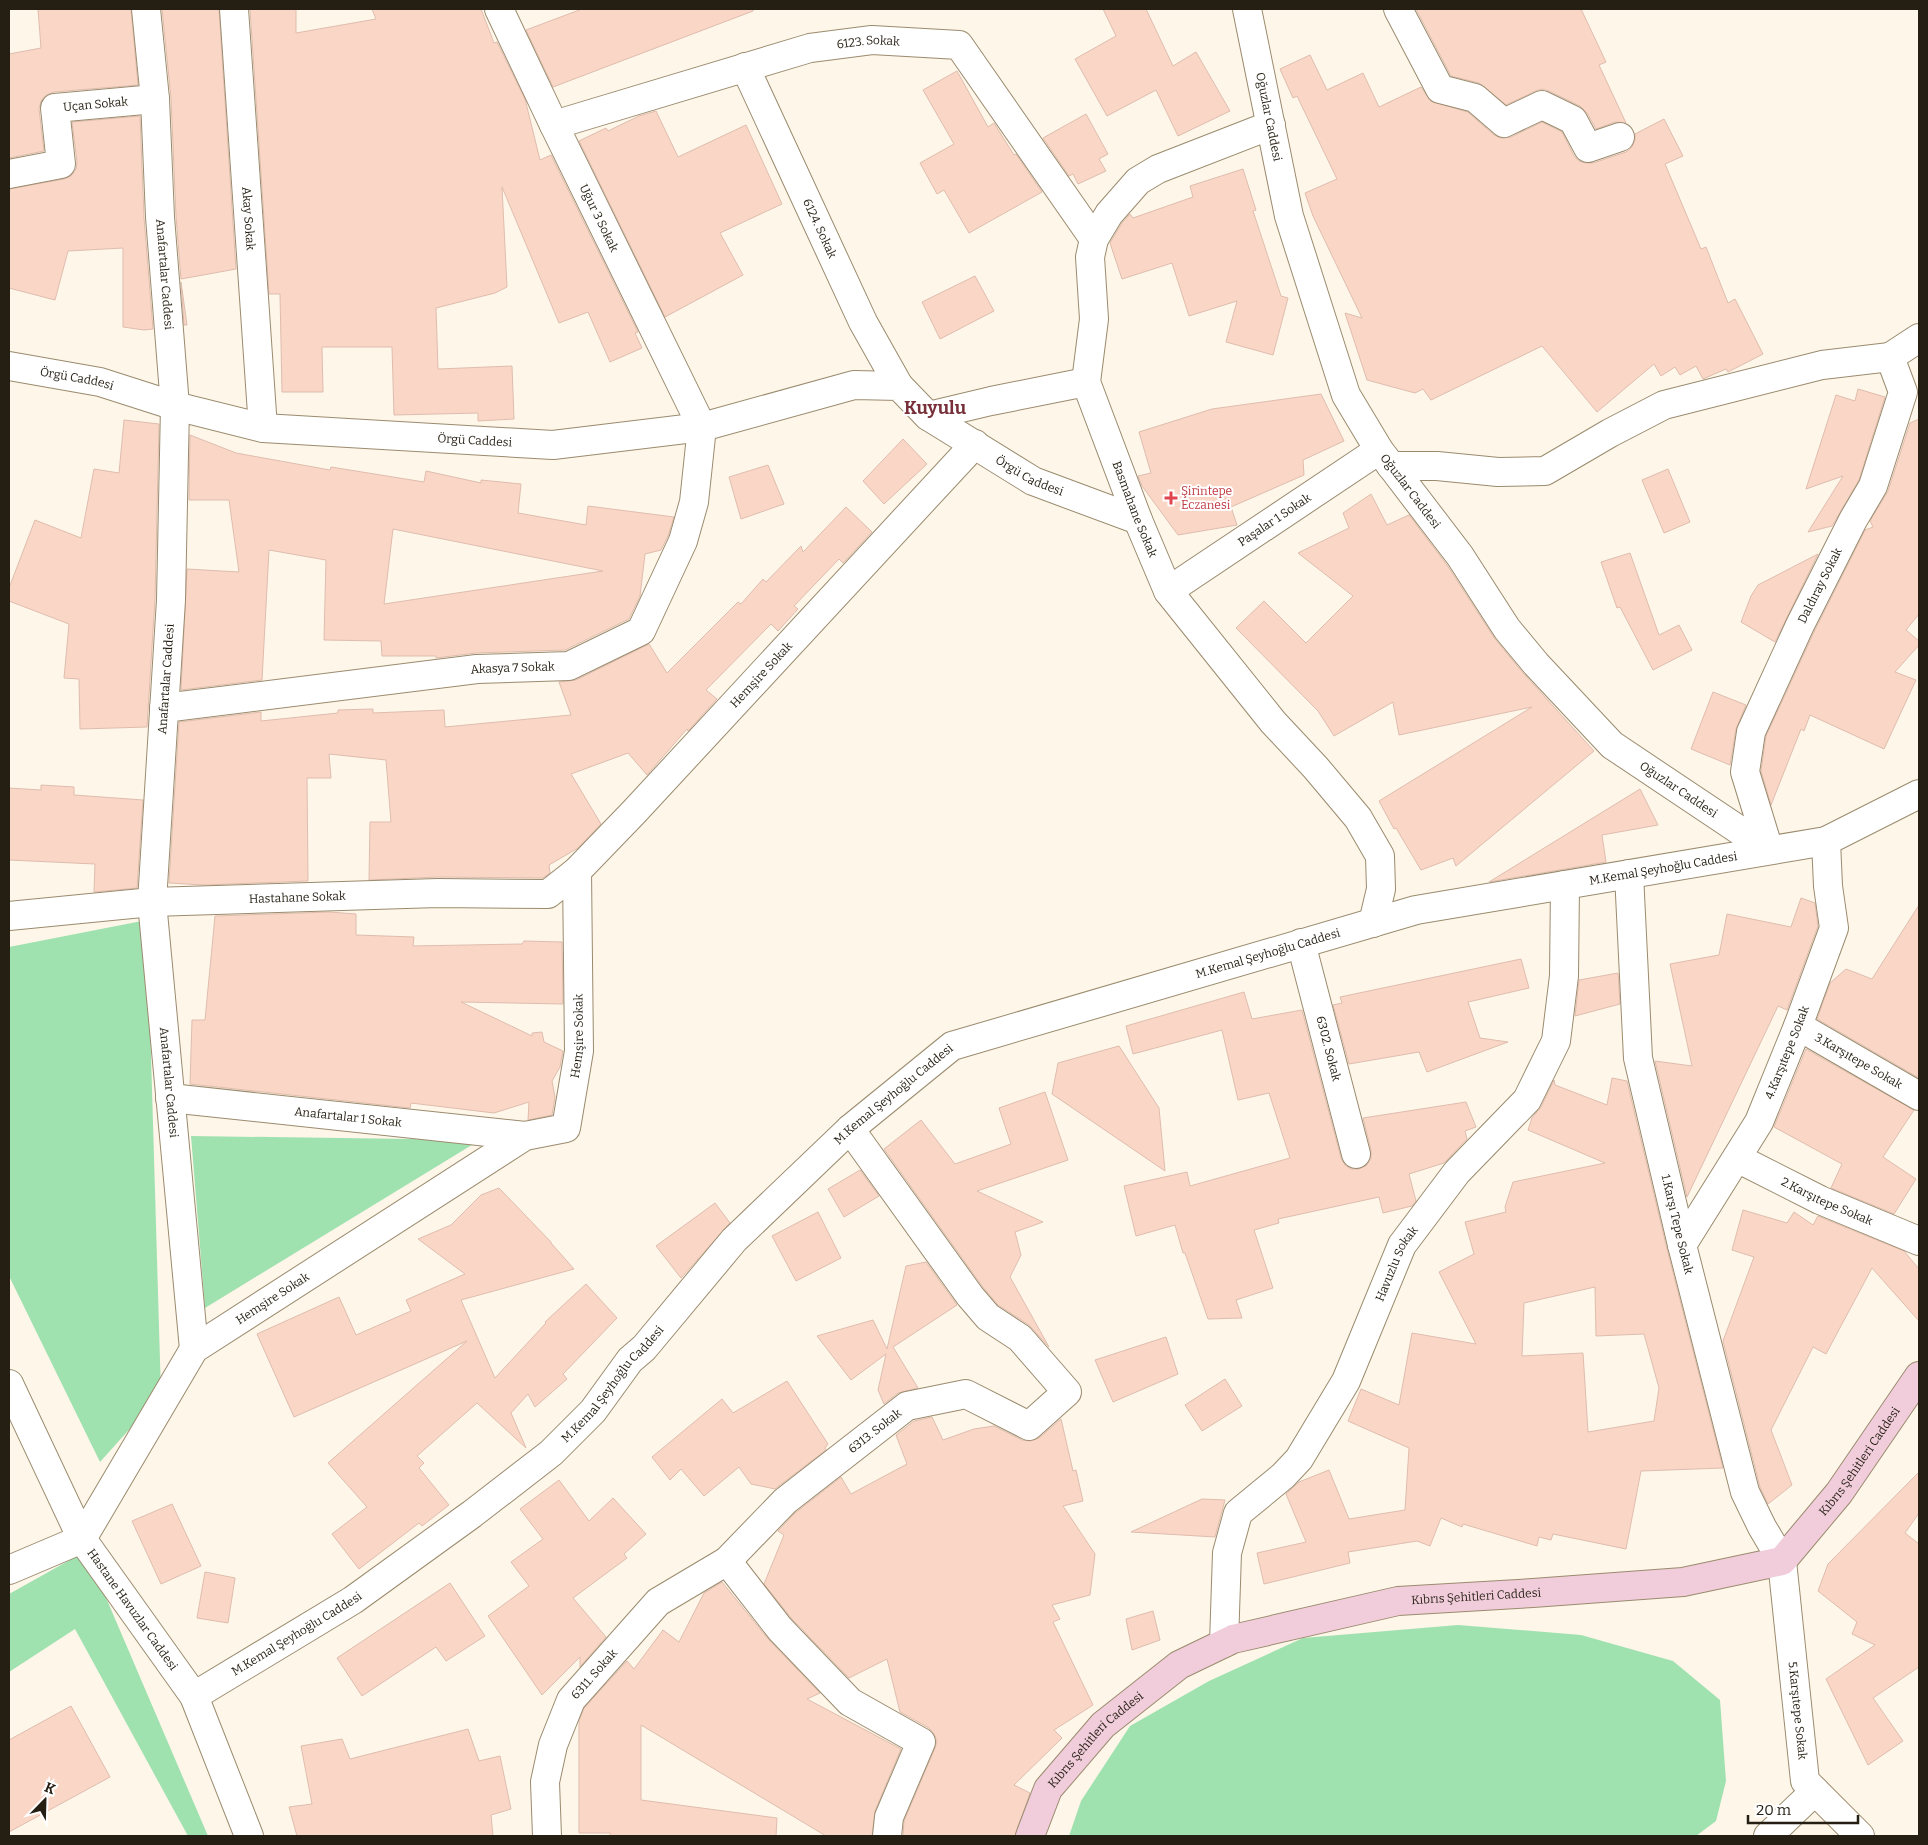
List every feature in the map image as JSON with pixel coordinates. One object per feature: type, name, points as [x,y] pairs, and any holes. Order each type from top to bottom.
[{"type":"street","name":"Anafartalar Caddesi","points":[[146,9],[155,99],[160,217],[175,406],[171,600],[152,902],[194,1349]]},
{"type":"street","name":"Akay Sokak","points":[[234,9],[263,428]]},
{"type":"street","name":"Uğur 3 Sokak","points":[[499,9],[702,427]]},
{"type":"street","name":"Oğuzlar Caddesi","points":[[1247,9],[1289,216],[1346,394],[1385,458],[1460,556],[1507,629],[1536,664],[1612,745],[1769,850]]},
{"type":"street","points":[[1398,9],[1440,89],[1475,98],[1504,123],[1542,105],[1573,120],[1588,148],[1620,137]]},
{"type":"street","name":"6123. Sokak","points":[[554,125],[810,48],[872,40],[959,45],[1094,239]]},
{"type":"street","name":"6124. Sokak","points":[[745,67],[863,322],[899,386]]},
{"type":"street","name":"Uçan Sokak","points":[[9,174],[61,164],[56,108],[155,99]]},
{"type":"street","name":"Basmahane Sokak","points":[[1271,125],[1158,169],[1138,181],[1109,214],[1094,239],[1090,257],[1094,319],[1086,382],[1138,520],[1168,591],[1273,722],[1316,768],[1358,818],[1380,856],[1381,889],[1373,922]]},
{"type":"street","points":[[1385,458],[1437,466],[1498,472],[1545,471],[1610,433],[1664,405],[1822,365],[1890,357],[1919,338]]},
{"type":"street","name":"Daldıray Sokak","points":[[1769,850],[1745,772],[1751,732],[1800,625],[1853,520],[1873,486],[1903,392],[1890,357]]},
{"type":"street","name":"Örgü Caddesi","points":[[9,366],[100,382],[175,406],[263,428],[553,445],[702,427],[854,385],[899,386],[928,416],[1033,481],[1138,520]]},
{"type":"street","points":[[928,416],[1086,382]]},
{"type":"street","name":"Akasya 7 Sokak","points":[[164,708],[477,669],[569,666],[641,631],[683,540],[694,502],[702,427]]},
{"type":"street","name":"Hemşire Sokak","points":[[82,1540],[194,1349],[525,1136],[566,1128],[579,1051],[577,871],[975,444]]},
{"type":"street","name":"Paşalar 1 Sokak","points":[[1168,591],[1385,458]]},
{"type":"street","name":"M.Kemal Şeyhoğlu Caddesi","points":[[194,1696],[353,1600],[472,1514],[551,1453],[593,1411],[630,1360],[644,1348],[734,1240],[850,1129],[952,1046],[1416,910],[1826,841],[1916,798]]},
{"type":"street","name":"4.Karşıtepe Sokak","points":[[1682,1245],[1759,1122],[1798,1026],[1834,928],[1828,886],[1826,841]]},
{"type":"street","name":"Hastahane Sokak","points":[[9,916],[152,902],[438,893],[548,894],[577,871]]},
{"type":"street","name":"1.Karşı Tepe Sokak","points":[[1629,874],[1638,1058],[1682,1245],[1745,1492],[1762,1527],[1782,1561]]},
{"type":"street","name":"Havuzlu Sokak","points":[[1224,1643],[1227,1553],[1238,1513],[1283,1476],[1299,1459],[1346,1381],[1402,1245],[1457,1172],[1527,1100],[1556,1041],[1564,976],[1565,885]]},
{"type":"street","name":"6302. Sokak","points":[[1301,943],[1356,1154]]},
{"type":"street","name":"3.Karşıtepe Sokak","points":[[1798,1026],[1919,1096]]},
{"type":"street","name":"Anafartalar 1 Sokak","points":[[170,1098],[525,1136]]},
{"type":"street","name":"6313. Sokak","points":[[727,1562],[785,1501],[907,1406],[966,1394],[1029,1426],[1066,1392],[1020,1338],[988,1317],[970,1296],[850,1129]]},
{"type":"street","name":"2.Karşıtepe Sokak","points":[[1737,1158],[1820,1200],[1919,1241]]},
{"type":"street","name":"Kıbrıs Şehitleri Caddesi","points":[[1030,1836],[1048,1789],[1103,1725],[1179,1665],[1233,1639],[1398,1601],[1683,1582],[1782,1561],[1839,1493],[1919,1376]]},
{"type":"street","name":"Hastane Havuzlar Caddesi","points":[[9,1384],[82,1540],[194,1696],[249,1836]]},
{"type":"street","points":[[9,1570],[82,1540]]},
{"type":"street","name":"5.Karşıtepe Sokak","points":[[1782,1561],[1805,1782],[1860,1836]]},
{"type":"street","points":[[727,1562],[780,1629],[850,1702],[921,1742],[889,1818],[887,1836]]},
{"type":"street","name":"6311. Sokak","points":[[547,1836],[545,1782],[553,1746],[571,1700],[658,1602],[727,1562]]},
{"type":"street","points":[[1768,1836],[1815,1791]]},
{"type":"green space","points":[[147,920],[161,1394],[100,1462],[9,1276],[9,947]]},
{"type":"green space","points":[[191,1136],[480,1140],[205,1308]]},
{"type":"green space","points":[[86,1551],[208,1836],[188,1836],[75,1629],[9,1672],[9,1594]]},
{"type":"green space","points":[[1458,1625],[1581,1635],[1673,1661],[1720,1700],[1726,1781],[1716,1821],[1696,1836],[1069,1836],[1081,1801],[1130,1726],[1209,1681],[1303,1638]]},
{"type":"building","points":[[38,9],[131,9],[138,85],[54,92],[46,95],[41,101],[39,109],[44,151],[9,158],[9,54],[41,48]]},
{"type":"building","points":[[162,9],[219,9],[236,269],[181,279],[176,216],[171,98]]},
{"type":"building","points":[[250,9],[296,9],[296,33],[376,19],[372,9],[481,9],[494,43],[497,42],[525,99],[540,160],[551,155],[638,332],[635,333],[642,348],[610,362],[588,312],[559,323],[502,187],[507,287],[495,293],[436,308],[438,369],[512,366],[514,419],[478,421],[478,413],[394,415],[392,347],[322,347],[323,392],[282,392],[280,294],[269,294]]},
{"type":"building","points":[[582,9],[753,9],[753,11],[553,87],[526,30]]},
{"type":"building","points":[[1103,9],[1146,9],[1173,66],[1196,52],[1230,111],[1178,136],[1156,90],[1107,116],[1075,59],[1116,36]]},
{"type":"building","points":[[1416,9],[1581,9],[1606,62],[1599,65],[1626,123],[1615,122],[1596,129],[1587,113],[1580,106],[1542,89],[1506,105],[1479,83],[1451,76]]},
{"type":"building","points":[[1310,55],[1327,90],[1363,73],[1379,107],[1421,87],[1431,101],[1468,112],[1494,135],[1501,138],[1511,137],[1542,122],[1562,132],[1574,156],[1579,161],[1585,163],[1593,163],[1626,152],[1632,147],[1635,134],[1664,119],[1683,156],[1665,164],[1701,249],[1706,247],[1728,303],[1735,299],[1763,354],[1728,372],[1726,369],[1703,379],[1696,366],[1680,375],[1675,367],[1661,376],[1654,364],[1597,412],[1542,346],[1431,400],[1423,389],[1415,393],[1367,380],[1345,313],[1362,318],[1313,216],[1305,193],[1337,179],[1297,96],[1293,98],[1280,69]]},
{"type":"building","points":[[957,71],[988,127],[994,123],[1014,155],[1016,154],[1042,192],[969,233],[944,190],[937,194],[920,163],[954,144],[923,90]]},
{"type":"building","points":[[656,111],[678,157],[746,125],[782,204],[720,233],[743,275],[665,317],[579,141],[606,128],[608,131],[639,116]]},
{"type":"building","points":[[1086,114],[1108,154],[1099,159],[1106,171],[1078,184],[1073,174],[1069,176],[1043,138]]},
{"type":"building","points":[[140,116],[144,218],[153,329],[144,330],[123,327],[123,248],[68,251],[55,300],[9,288],[9,189],[71,176],[76,169],[77,162],[72,122]]},
{"type":"building","points":[[1243,169],[1256,210],[1253,211],[1281,296],[1288,298],[1273,355],[1226,342],[1237,301],[1189,316],[1172,263],[1122,279],[1110,243],[1130,214],[1133,218],[1193,197],[1190,186]]},
{"type":"building","points":[[975,276],[994,311],[940,339],[922,302]]},
{"type":"building","points":[[181,282],[187,325],[184,325]]},
{"type":"building","points":[[1858,389],[1885,397],[1859,480],[1832,526],[1808,532],[1843,476],[1806,489],[1836,395],[1855,401]]},
{"type":"building","points":[[1321,394],[1344,441],[1303,460],[1304,475],[1231,507],[1237,525],[1178,535],[1142,486],[1138,476],[1151,473],[1139,432],[1212,409]]},
{"type":"building","points":[[1919,419],[1919,614],[1906,630],[1919,641],[1919,645],[1895,672],[1916,680],[1884,749],[1810,715],[1804,731],[1801,729],[1771,805],[1761,771],[1766,736],[1814,632],[1865,530],[1873,527],[1870,521],[1888,491],[1910,423]]},
{"type":"building","points":[[124,420],[159,424],[155,599],[147,727],[80,729],[79,679],[64,678],[69,624],[9,601],[9,588],[35,520],[81,538],[94,469],[119,473]]},
{"type":"building","points":[[190,435],[236,453],[330,470],[331,467],[424,482],[426,471],[481,483],[481,480],[521,484],[518,513],[586,525],[588,506],[674,517],[661,550],[645,554],[640,596],[629,619],[565,650],[476,653],[436,658],[436,656],[382,656],[381,641],[324,640],[326,560],[269,550],[262,680],[181,690],[187,569],[239,572],[229,500],[189,500]],"holes":[[[393,529],[603,571],[384,604]]]},
{"type":"building","points":[[903,439],[927,464],[884,504],[863,481]]},
{"type":"building","points":[[768,465],[784,504],[741,519],[729,477]]},
{"type":"building","points":[[1668,469],[1690,522],[1664,533],[1642,480]]},
{"type":"building","points":[[1371,494],[1387,525],[1409,515],[1447,565],[1495,639],[1594,751],[1456,866],[1453,858],[1421,870],[1396,828],[1394,829],[1379,801],[1532,707],[1399,735],[1393,702],[1334,736],[1318,711],[1236,628],[1264,601],[1306,643],[1353,596],[1298,553],[1349,528],[1343,513]]},
{"type":"building","points":[[846,507],[872,532],[843,563],[839,559],[794,606],[798,609],[778,631],[771,624],[706,690],[717,699],[688,731],[687,729],[647,775],[628,753],[571,774],[601,824],[578,848],[549,865],[550,873],[543,878],[438,877],[369,880],[370,822],[391,822],[386,760],[329,754],[331,778],[307,778],[308,881],[204,885],[169,883],[179,722],[261,712],[261,721],[338,713],[338,710],[373,709],[373,713],[444,710],[445,727],[571,715],[559,682],[576,680],[649,644],[667,673],[738,602],[741,604],[763,579],[766,582],[801,546],[803,552]]},
{"type":"building","points":[[1630,553],[1659,635],[1679,625],[1692,650],[1653,670],[1620,607],[1617,608],[1601,562]]},
{"type":"building","points":[[1818,554],[1775,642],[1741,622],[1751,596],[1758,585]]},
{"type":"building","points":[[1713,692],[1746,705],[1736,729],[1730,765],[1691,749]]},
{"type":"building","points":[[41,785],[74,787],[74,795],[143,800],[137,888],[94,892],[95,864],[9,860],[9,788],[41,790]]},
{"type":"building","points":[[1640,789],[1658,825],[1602,835],[1606,862],[1489,882]]},
{"type":"building","points":[[1801,898],[1815,903],[1818,926],[1787,1010],[1778,1006],[1687,1197],[1655,1061],[1692,1066],[1670,964],[1719,955],[1727,914],[1791,927]]},
{"type":"building","points":[[1919,905],[1919,1078],[1817,1019],[1830,983],[1846,969],[1872,979]]},
{"type":"building","points":[[329,912],[356,914],[356,935],[414,937],[413,946],[522,944],[524,941],[562,942],[563,1004],[461,1002],[532,1036],[532,1033],[542,1032],[544,1042],[563,1051],[560,1067],[552,1081],[555,1097],[552,1115],[528,1120],[529,1102],[494,1113],[411,1103],[410,1108],[190,1084],[192,1020],[205,1020],[215,916]]},
{"type":"building","points":[[1521,959],[1529,988],[1468,1002],[1480,1038],[1508,1042],[1427,1072],[1419,1052],[1349,1064],[1333,1005],[1342,1003],[1340,997]]},
{"type":"building","points":[[1618,973],[1620,1004],[1575,1016],[1579,980]]},
{"type":"building","points":[[1244,992],[1252,1019],[1302,1010],[1341,1158],[1345,1165],[1351,1169],[1359,1169],[1367,1165],[1371,1158],[1371,1150],[1363,1118],[1466,1102],[1476,1127],[1465,1131],[1467,1139],[1444,1163],[1409,1174],[1416,1201],[1412,1206],[1383,1213],[1379,1197],[1278,1219],[1279,1223],[1254,1230],[1273,1288],[1236,1300],[1242,1318],[1208,1319],[1185,1253],[1183,1253],[1175,1225],[1136,1236],[1124,1186],[1187,1172],[1190,1186],[1290,1158],[1269,1093],[1238,1100],[1222,1030],[1133,1054],[1126,1026]]},
{"type":"building","points":[[1119,1046],[1159,1108],[1165,1171],[1052,1094],[1058,1063]]},
{"type":"building","points":[[1806,1049],[1914,1110],[1883,1157],[1916,1179],[1894,1214],[1831,1188],[1842,1164],[1774,1127]]},
{"type":"building","points":[[1612,1078],[1627,1081],[1667,1249],[1723,1468],[1641,1471],[1626,1549],[1553,1534],[1551,1540],[1539,1537],[1537,1546],[1463,1524],[1462,1527],[1441,1518],[1430,1546],[1417,1541],[1348,1552],[1350,1563],[1264,1584],[1257,1553],[1306,1542],[1286,1494],[1299,1482],[1329,1470],[1349,1519],[1405,1510],[1409,1448],[1348,1421],[1361,1389],[1399,1405],[1412,1333],[1476,1344],[1439,1272],[1474,1254],[1465,1222],[1506,1212],[1505,1207],[1513,1182],[1605,1163],[1528,1130],[1532,1118],[1541,1107],[1554,1080],[1555,1085],[1607,1105]],"holes":[[[1595,1287],[1596,1336],[1644,1334],[1659,1388],[1654,1421],[1588,1432],[1583,1353],[1522,1356],[1524,1303]]]},
{"type":"building","points":[[1045,1092],[1068,1160],[977,1191],[1043,1222],[1015,1232],[1021,1255],[1010,1277],[1049,1347],[1029,1325],[998,1305],[982,1286],[884,1149],[921,1120],[955,1164],[1011,1144],[999,1108]]},
{"type":"building","points":[[860,1170],[879,1196],[844,1217],[828,1189]]},
{"type":"building","points":[[499,1188],[574,1269],[461,1300],[495,1378],[545,1322],[586,1284],[617,1318],[563,1374],[567,1379],[535,1407],[528,1394],[511,1413],[526,1448],[477,1403],[417,1456],[424,1463],[419,1468],[449,1505],[422,1526],[419,1523],[359,1569],[332,1534],[367,1507],[328,1463],[467,1341],[294,1417],[257,1334],[339,1297],[356,1335],[411,1311],[406,1300],[465,1274],[418,1239],[451,1225],[481,1195]]},
{"type":"building","points":[[715,1203],[730,1223],[681,1278],[656,1246]]},
{"type":"building","points":[[1743,1210],[1787,1223],[1794,1212],[1813,1225],[1818,1216],[1904,1251],[1919,1269],[1919,1321],[1872,1268],[1826,1354],[1813,1347],[1771,1430],[1792,1485],[1768,1504],[1760,1487],[1723,1341],[1754,1257],[1732,1250]]},
{"type":"building","points":[[818,1212],[841,1258],[796,1281],[772,1236]]},
{"type":"building","points":[[926,1262],[957,1305],[893,1347],[918,1388],[898,1393],[884,1404],[878,1390],[886,1354],[851,1380],[817,1336],[873,1320],[887,1349],[906,1266]]},
{"type":"building","points":[[1166,1337],[1178,1374],[1113,1402],[1095,1360]]},
{"type":"building","points":[[1225,1379],[1242,1406],[1202,1431],[1185,1405]]},
{"type":"building","points":[[787,1381],[828,1444],[825,1448],[826,1450],[775,1489],[751,1484],[739,1467],[704,1496],[681,1469],[670,1480],[652,1457],[722,1399],[733,1413]]},
{"type":"building","points":[[932,1417],[943,1440],[974,1429],[994,1426],[1022,1440],[1030,1441],[1039,1438],[1061,1419],[1073,1471],[1076,1470],[1083,1501],[1063,1506],[1095,1554],[1090,1595],[1052,1605],[1060,1619],[1053,1622],[1093,1705],[1054,1730],[1062,1738],[1014,1785],[1030,1793],[1015,1836],[903,1836],[904,1821],[935,1748],[937,1741],[934,1734],[929,1728],[900,1712],[887,1659],[849,1678],[792,1619],[764,1584],[784,1535],[778,1531],[795,1513],[841,1477],[851,1494],[907,1464],[896,1435],[914,1421]]},
{"type":"building","points":[[1919,1472],[1919,1513],[1905,1533],[1919,1544],[1919,1667],[1873,1698],[1903,1741],[1868,1765],[1826,1679],[1875,1645],[1852,1634],[1857,1622],[1818,1591],[1828,1564]]},
{"type":"building","points":[[559,1480],[589,1521],[613,1498],[646,1534],[624,1554],[627,1558],[573,1598],[606,1637],[580,1667],[580,1657],[542,1695],[488,1616],[529,1586],[511,1562],[543,1539],[520,1509]]},
{"type":"building","points":[[1202,1499],[1225,1500],[1215,1537],[1131,1532]]},
{"type":"building","points":[[172,1504],[201,1566],[161,1584],[132,1521]]},
{"type":"building","points":[[205,1572],[235,1578],[228,1623],[197,1618]]},
{"type":"building","points":[[722,1582],[769,1640],[820,1693],[807,1699],[901,1749],[875,1811],[872,1836],[826,1836],[641,1725],[641,1800],[777,1818],[776,1836],[610,1836],[610,1833],[579,1833],[579,1721],[584,1708],[627,1661],[634,1669],[663,1630],[679,1642],[704,1593]]},
{"type":"building","points":[[450,1583],[485,1636],[446,1661],[436,1647],[362,1696],[337,1658]]},
{"type":"building","points":[[1153,1611],[1160,1640],[1132,1650],[1126,1619]]},
{"type":"building","points":[[71,1706],[110,1777],[9,1832],[9,1740]]},
{"type":"building","points":[[468,1729],[479,1761],[500,1756],[511,1809],[491,1815],[493,1836],[297,1836],[289,1807],[312,1804],[301,1746],[342,1739],[350,1759]]},
{"type":"place","name":"Şirintepe Eczanesi","points":[[1171,498]]},
{"type":"district","name":"Kuyulu","points":[[935,408]]}]
